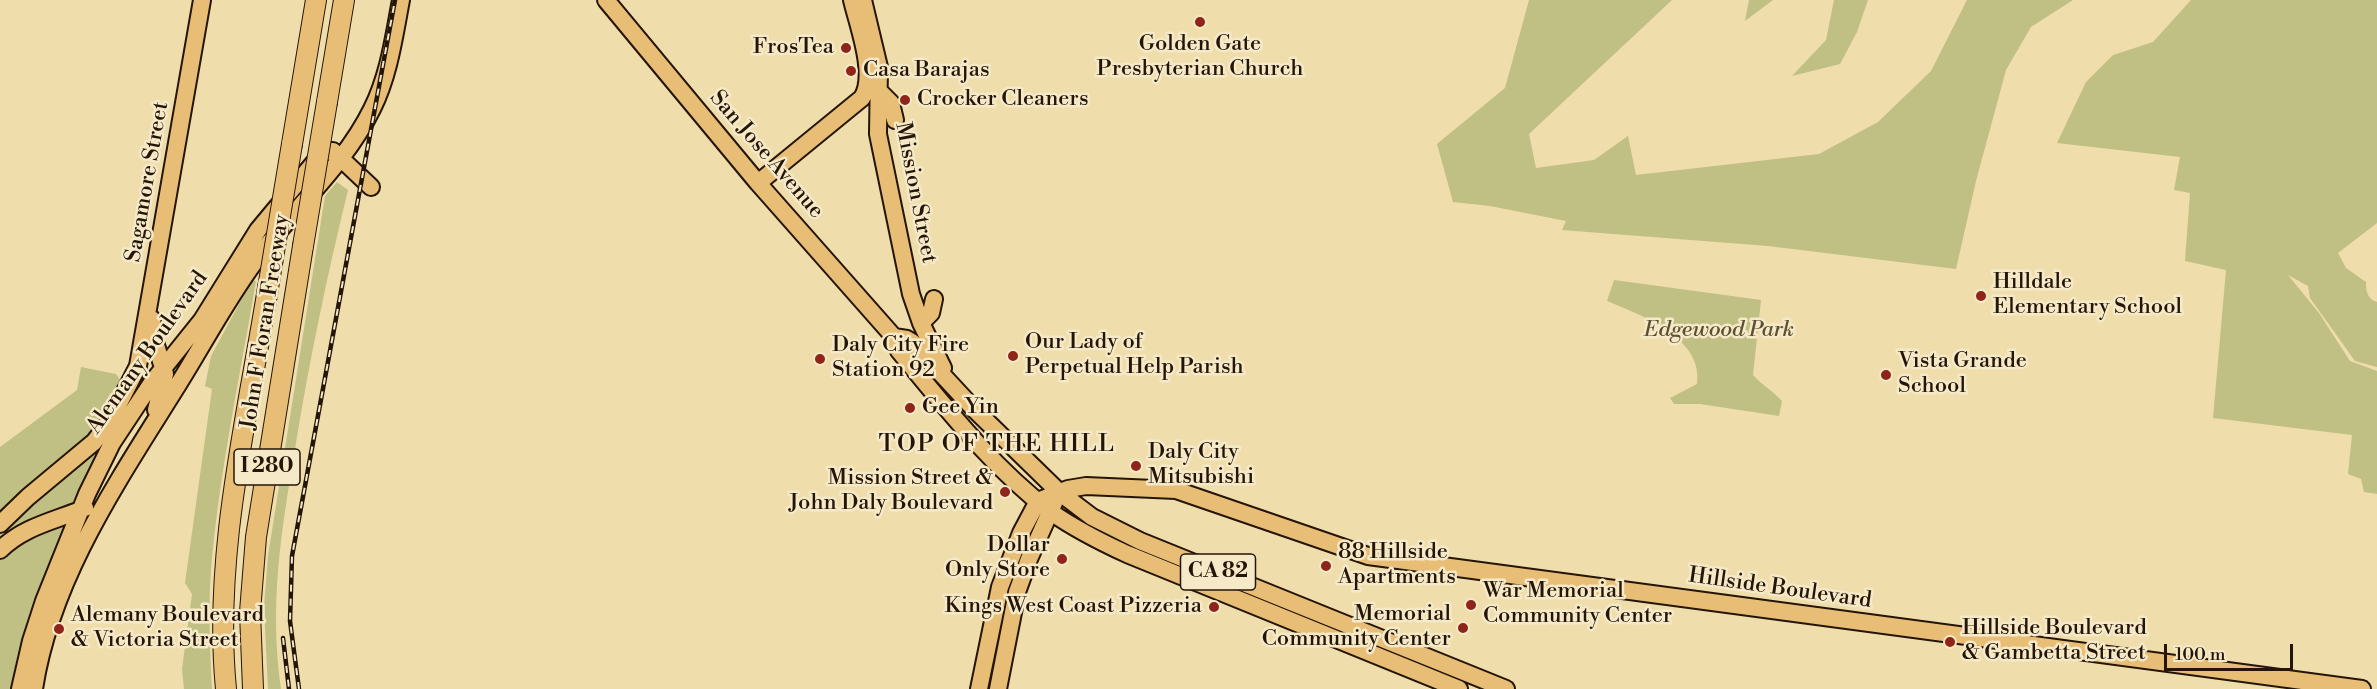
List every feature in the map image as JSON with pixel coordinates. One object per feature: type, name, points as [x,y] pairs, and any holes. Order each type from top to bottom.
[{"type":"highway","name":"John F Foran Freeway","points":[[226,689],[223,631],[226,556],[316,0]]},
{"type":"highway","name":"John F Foran Freeway","points":[[254,689],[250,621],[255,546],[344,0]]},
{"type":"main road","name":"Sagamore Street","points":[[136,371],[140,360],[202,0]]},
{"type":"main road","name":"Alemany Boulevard","points":[[34,689],[47,632],[62,590],[124,471],[255,261],[364,125],[381,90],[391,54],[401,0]]},
{"type":"main road","name":"San Jose Avenue","points":[[606,0],[758,183],[894,337]]},
{"type":"main road","points":[[758,183],[867,91],[869,75],[852,0]]},
{"type":"main road","name":"Mission Street","points":[[863,0],[877,54],[878,134],[911,294],[921,323],[951,383]]},
{"type":"main road","points":[[879,91],[891,103],[895,120]]},
{"type":"main road","points":[[862,97],[869,103],[878,134]]},
{"type":"main road","name":"Alemany Boulevard","points":[[20,689],[35,627],[63,554],[100,464],[127,418],[199,325],[250,241],[288,193],[323,152],[333,152],[335,163]]},
{"type":"main road","points":[[921,323],[931,313],[934,299]]},
{"type":"main road","points":[[149,303],[155,342],[164,368],[164,384],[149,432]]},
{"type":"main road","name":"CA 82","points":[[1459,689],[1128,554],[1080,531],[1044,506],[958,423],[899,351],[894,337],[912,342],[974,409],[1059,492],[1092,517],[1140,541],[1506,689]]},
{"type":"main road","points":[[100,464],[124,412],[136,371]]},
{"type":"main road","points":[[0,524],[28,497],[94,442],[110,421],[136,371]]},
{"type":"main road","points":[[958,423],[974,409]]},
{"type":"main road","points":[[0,550],[21,533],[80,511],[101,499],[124,471]]},
{"type":"main road","name":"Hillside Boulevard","points":[[1044,506],[1059,492],[1086,486],[1176,490],[1368,556],[2362,689]]},
{"type":"main road","points":[[979,689],[1000,587],[1017,542],[1044,506]]},
{"type":"main road","points":[[998,689],[1017,592],[1044,506]]},
{"type":"main road","points":[[38,525],[49,526],[58,533],[62,540],[63,554]]},
{"type":"green space","points":[[1529,0],[1672,0],[1529,134],[1536,168],[1594,160],[1628,136],[1636,175],[1819,154],[1878,122],[1931,71],[1967,0],[2073,0],[2031,27],[2006,70],[1976,181],[1956,269],[1768,246],[1562,230],[1566,221],[1490,206],[1453,202],[1437,144],[1505,88]]},
{"type":"green space","points":[[1749,0],[1773,0],[1745,21]]},
{"type":"green space","points":[[1834,0],[1868,0],[1857,32],[1840,64],[1792,76],[1826,40]]},
{"type":"green space","points":[[2191,0],[2377,0],[2377,223],[2338,253],[2346,268],[2366,282],[2368,294],[2377,302],[2377,367],[2355,361],[2310,298],[2308,286],[2288,275],[2319,313],[2350,361],[2377,371],[2377,494],[2364,492],[2361,479],[2348,474],[2352,435],[2213,418],[2226,270],[2185,261],[2190,193],[2174,190],[2180,157],[2057,143],[2086,82],[2113,55],[2153,42]]},
{"type":"green space","points":[[337,182],[348,190],[312,351],[281,539],[276,627],[281,689],[268,689],[264,607],[268,556],[325,196]]},
{"type":"green space","points":[[252,280],[256,281],[225,461],[211,570],[209,615],[212,689],[184,689],[182,669],[192,594],[185,583],[212,389],[205,386],[211,356]]},
{"type":"green space","name":"Edgewood Park","points":[[1614,280],[1761,300],[1753,375],[1782,401],[1779,416],[1700,404],[1674,404],[1670,398],[1697,384],[1697,368],[1691,354],[1681,341],[1667,330],[1636,313],[1607,301]]},
{"type":"green space","points":[[81,367],[116,374],[121,381],[121,389],[92,467],[64,527],[30,612],[18,652],[11,689],[0,689],[0,447],[77,390]]},
{"type":"railway","points":[[299,689],[290,621],[292,556],[395,0]]},
{"type":"railway","points":[[283,638],[289,689]]},
{"type":"place","name":"Golden Gate Presbyterian Church","points":[[1200,22]]},
{"type":"place","name":"FrosTea","points":[[846,48]]},
{"type":"place","name":"Casa Barajas","points":[[851,71]]},
{"type":"place","name":"Crocker Cleaners","points":[[905,100]]},
{"type":"place","name":"Hilldale Elementary School","points":[[1981,296]]},
{"type":"place","name":"Our Lady of Perpetual Help Parish","points":[[1013,356]]},
{"type":"place","name":"Daly City Fire Station 92","points":[[820,359]]},
{"type":"place","name":"Vista Grande School","points":[[1886,375]]},
{"type":"place","name":"Gee Yin","points":[[910,408]]},
{"type":"place","name":"Daly City Mitsubishi","points":[[1136,466]]},
{"type":"place","name":"Mission Street & John Daly Boulevard","points":[[1005,492]]},
{"type":"place","name":"Dollar Only Store","points":[[1062,559]]},
{"type":"place","name":"88 Hillside Apartments","points":[[1326,566]]},
{"type":"place","name":"War Memorial Community Center","points":[[1471,605]]},
{"type":"place","name":"Kings West Coast Pizzeria","points":[[1214,607]]},
{"type":"place","name":"Memorial Community Center","points":[[1463,628]]},
{"type":"place","name":"Alemany Boulevard & Victoria Street","points":[[59,629]]},
{"type":"place","name":"Hillside Boulevard & Gambetta Street","points":[[1950,642]]},
{"type":"district","name":"TOP OF THE HILL","points":[[997,445]]}]
